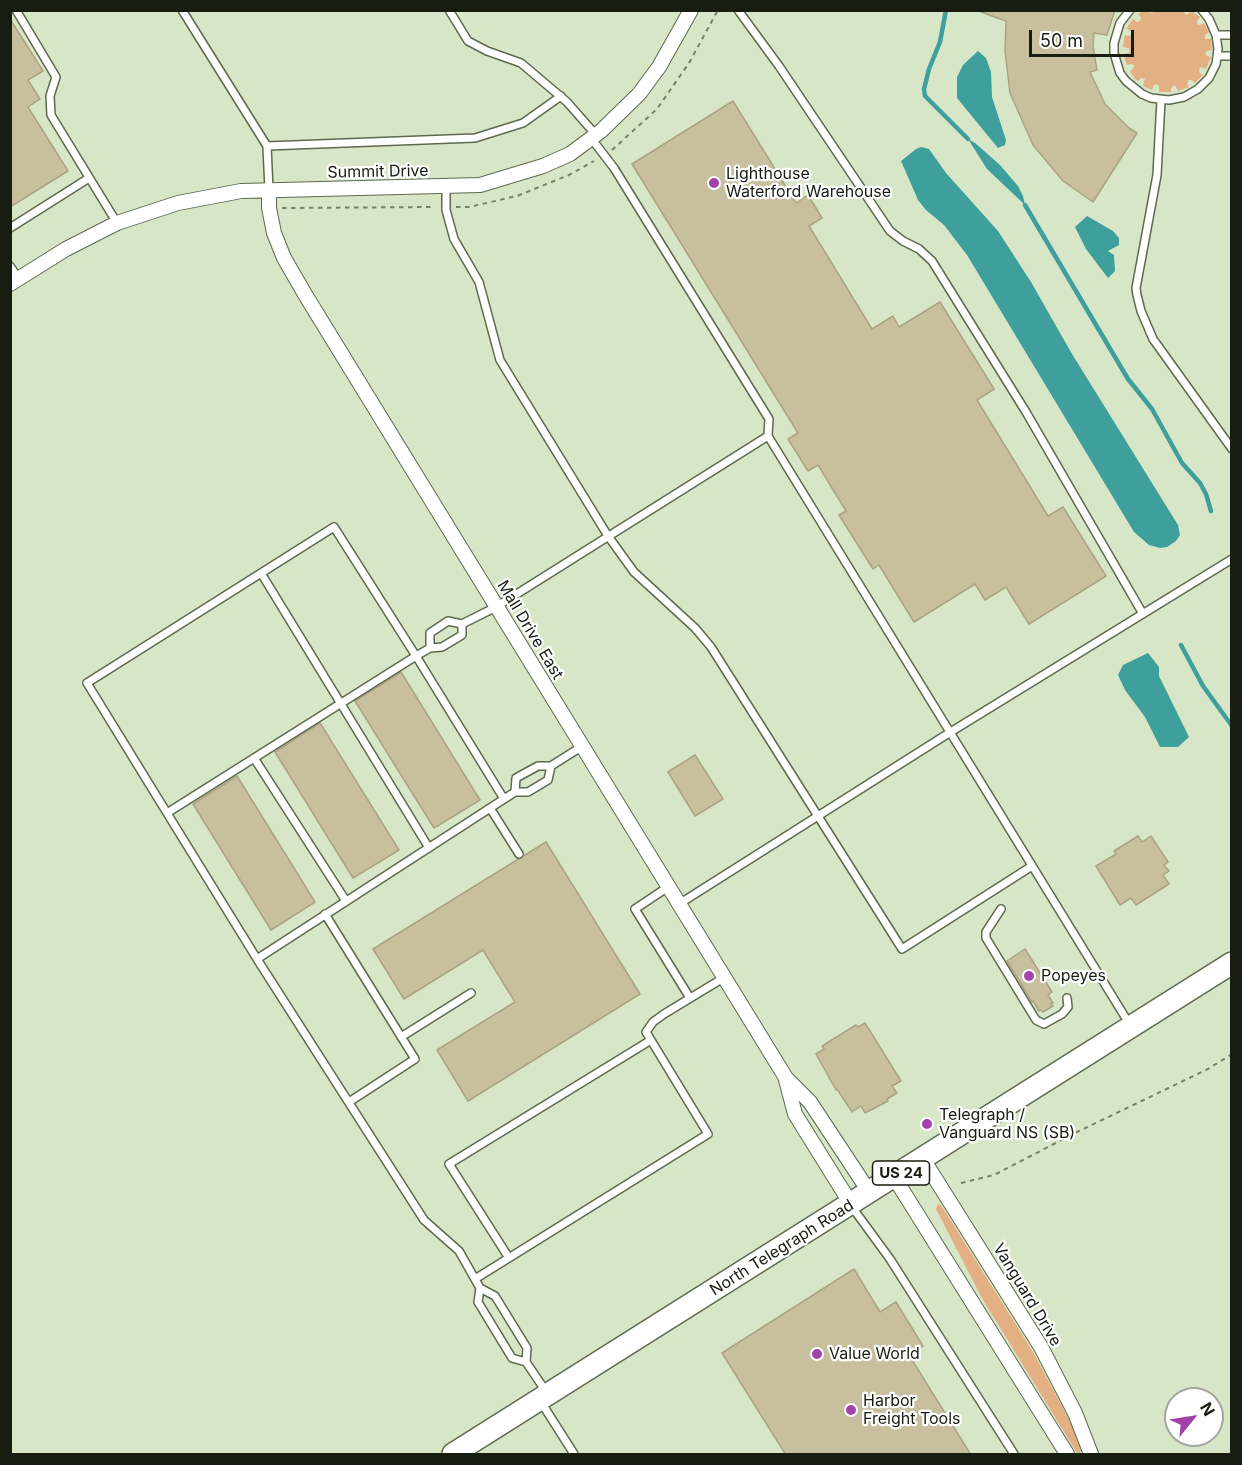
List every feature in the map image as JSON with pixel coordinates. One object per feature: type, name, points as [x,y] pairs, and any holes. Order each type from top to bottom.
[{"type":"main road","name":"North Telegraph Road","points":[[453,1455],[1232,963]]},
{"type":"street","name":"Summit Drive","points":[[15,281],[66,249],[117,224],[178,203],[241,191],[446,188],[480,185],[510,177],[570,154],[593,137],[639,94],[659,67],[691,10]]},
{"type":"street","name":"Mall Drive East","points":[[269,191],[269,208],[274,233],[284,258],[581,747],[786,1078],[810,1102],[870,1192]]},
{"type":"street","name":"Mall Drive East","points":[[786,1078],[795,1114],[851,1204]]},
{"type":"street","name":"Vanguard Drive","points":[[923,1159],[1041,1347],[1075,1413],[1091,1455]]},
{"type":"street","points":[[894,1177],[1067,1455]]},
{"type":"lane","points":[[16,10],[56,77],[50,96],[51,115],[117,224]]},
{"type":"lane","points":[[182,10],[267,146],[269,191]]},
{"type":"lane","points":[[449,10],[468,41],[521,63],[561,96],[614,168],[769,419],[768,436],[1132,1028]]},
{"type":"lane","points":[[738,10],[779,66],[890,231],[919,249],[932,261],[1026,412],[1143,614]]},
{"type":"lane","points":[[1130,10],[1116,33],[1114,53],[1116,63],[1120,73],[1133,88],[1142,94],[1161,100],[1184,97],[1198,89],[1213,71],[1218,56],[1216,34],[1202,10]]},
{"type":"lane","points":[[1216,34],[1232,35]]},
{"type":"lane","points":[[1218,56],[1232,56]]},
{"type":"lane","points":[[267,146],[475,138],[523,123],[561,96]]},
{"type":"lane","points":[[1161,100],[1156,175],[1136,288],[1141,311],[1153,339],[1232,449]]},
{"type":"lane","points":[[10,228],[89,178]]},
{"type":"lane","points":[[446,188],[446,210],[454,239],[479,282],[500,360],[608,536],[634,572],[695,628],[711,647],[902,949],[1032,866]]},
{"type":"lane","points":[[10,266],[15,281]]},
{"type":"lane","points":[[430,648],[430,633],[448,621],[462,624],[496,607],[768,436]]},
{"type":"lane","points":[[504,799],[334,527],[87,684],[257,959],[424,1220],[459,1251],[480,1288],[495,1296],[527,1347],[526,1362],[574,1455]]},
{"type":"lane","points":[[679,904],[949,733],[1232,559]]},
{"type":"lane","points":[[261,573],[429,848]]},
{"type":"lane","points":[[167,813],[416,656],[430,648],[442,647],[462,635],[462,624]]},
{"type":"lane","points":[[515,792],[516,778],[538,766],[551,766],[581,747]]},
{"type":"lane","points":[[254,758],[346,901]]},
{"type":"lane","points":[[257,959],[515,792],[528,792],[548,780],[551,766]]},
{"type":"lane","points":[[490,808],[519,854]]},
{"type":"lane","points":[[668,887],[634,909],[690,998]]},
{"type":"lane","points":[[1001,909],[986,932],[986,938],[1036,1020],[1044,1024],[1062,1014],[1068,1007],[1067,998]]},
{"type":"lane","points":[[326,915],[415,1059],[349,1102]]},
{"type":"lane","points":[[475,1279],[708,1134],[646,1032],[653,1022],[725,977]]},
{"type":"lane","points":[[401,1037],[471,993]]},
{"type":"lane","points":[[509,1258],[449,1164],[651,1040]]},
{"type":"lane","points":[[851,1204],[890,1259],[1014,1455]]},
{"type":"lane","points":[[480,1288],[478,1302],[512,1358],[526,1362]]},
{"type":"path","points":[[961,1183],[994,1176],[1075,1133],[1208,1069],[1232,1054]]},
{"type":"shaded area","points":[[1143,11],[1152,13],[1155,11],[1183,11],[1186,15],[1192,11],[1200,17],[1197,24],[1204,23],[1209,32],[1205,35],[1205,39],[1211,39],[1212,50],[1205,53],[1211,57],[1206,69],[1200,67],[1199,72],[1203,75],[1195,83],[1189,80],[1187,83],[1189,87],[1178,91],[1175,85],[1171,88],[1171,92],[1159,92],[1157,84],[1152,90],[1145,87],[1143,85],[1145,79],[1141,78],[1138,81],[1135,79],[1130,71],[1134,65],[1127,65],[1125,60],[1124,54],[1129,53],[1130,50],[1123,47],[1125,35],[1132,34],[1127,29],[1128,26],[1133,19],[1140,21],[1141,17],[1138,14]]},
{"type":"shaded area","points":[[938,1204],[941,1205],[1033,1352],[1072,1425],[1080,1453],[1077,1453],[983,1300],[936,1209]]},
{"type":"water","points":[[978,51],[986,58],[991,72],[992,97],[1006,140],[1005,145],[998,148],[957,98],[957,77],[963,65]]},
{"type":"water","points":[[968,139],[1000,165],[1018,186],[1025,205],[987,169]]},
{"type":"water","points":[[921,147],[929,149],[946,173],[998,231],[1031,282],[1072,354],[1178,525],[1180,535],[1167,547],[1149,545],[1134,532],[967,255],[944,225],[918,200],[901,161]]},
{"type":"water","points":[[1087,216],[1113,231],[1119,238],[1119,245],[1108,251],[1114,255],[1115,271],[1108,278],[1086,249],[1075,227]]},
{"type":"water","points":[[1148,653],[1159,667],[1159,676],[1189,737],[1178,747],[1160,747],[1145,717],[1125,690],[1118,675],[1123,665]]},
{"type":"building","points":[[981,10],[1115,10],[1107,35],[1094,33],[1093,46],[1097,70],[1090,72],[1105,104],[1137,133],[1093,202],[1063,181],[1033,145],[1010,93],[1005,51],[1006,21],[981,12]]},
{"type":"building","points":[[10,19],[43,71],[28,80],[40,99],[28,107],[68,171],[10,207]]},
{"type":"building","points":[[733,101],[796,203],[808,195],[822,218],[809,226],[872,329],[893,316],[899,327],[940,302],[994,389],[977,400],[1048,516],[1063,507],[1106,576],[1029,624],[1006,587],[985,600],[975,584],[914,622],[879,565],[873,569],[839,515],[846,511],[818,465],[808,471],[788,439],[798,433],[632,164]]},
{"type":"building","points":[[401,672],[480,800],[434,828],[355,701]]},
{"type":"building","points":[[320,723],[399,850],[353,878],[275,752]]},
{"type":"building","points":[[695,755],[723,799],[695,816],[668,772]]},
{"type":"building","points":[[237,776],[315,902],[271,930],[193,804]]},
{"type":"building","points":[[1138,836],[1142,842],[1151,836],[1168,862],[1164,865],[1169,871],[1163,875],[1169,884],[1136,905],[1131,898],[1120,905],[1096,866],[1116,854],[1114,851]]},
{"type":"building","points":[[546,842],[640,994],[468,1101],[437,1050],[515,1002],[483,950],[404,999],[373,949]]},
{"type":"building","name":"Popeyes","points":[[1025,949],[1052,992],[1048,995],[1053,1006],[1043,1012],[1039,1011],[1032,1002],[1007,961]]},
{"type":"building","points":[[865,1023],[901,1081],[892,1086],[897,1093],[887,1099],[888,1101],[865,1113],[861,1106],[852,1112],[836,1090],[816,1054],[824,1049],[822,1046],[856,1025],[858,1027]]},
{"type":"building","name":"Value World","points":[[854,1269],[880,1312],[896,1302],[923,1346],[909,1355],[971,1455],[786,1455],[722,1353]]},
{"type":"waterway","points":[[946,10],[940,42],[924,89],[925,96],[968,139]]},
{"type":"waterway","points":[[1025,205],[1128,379],[1152,409],[1182,463],[1200,483],[1211,511]]},
{"type":"waterway","points":[[1181,645],[1203,686],[1232,726]]},
{"type":"place","name":"Lighthouse Waterford Warehouse","points":[[714,183]]},
{"type":"place","name":"Popeyes","points":[[1029,976]]},
{"type":"place","name":"Telegraph / Vanguard NS (SB)","points":[[927,1124]]},
{"type":"place","name":"Value World","points":[[817,1354]]},
{"type":"place","name":"Harbor Freight Tools","points":[[851,1410]]}]
